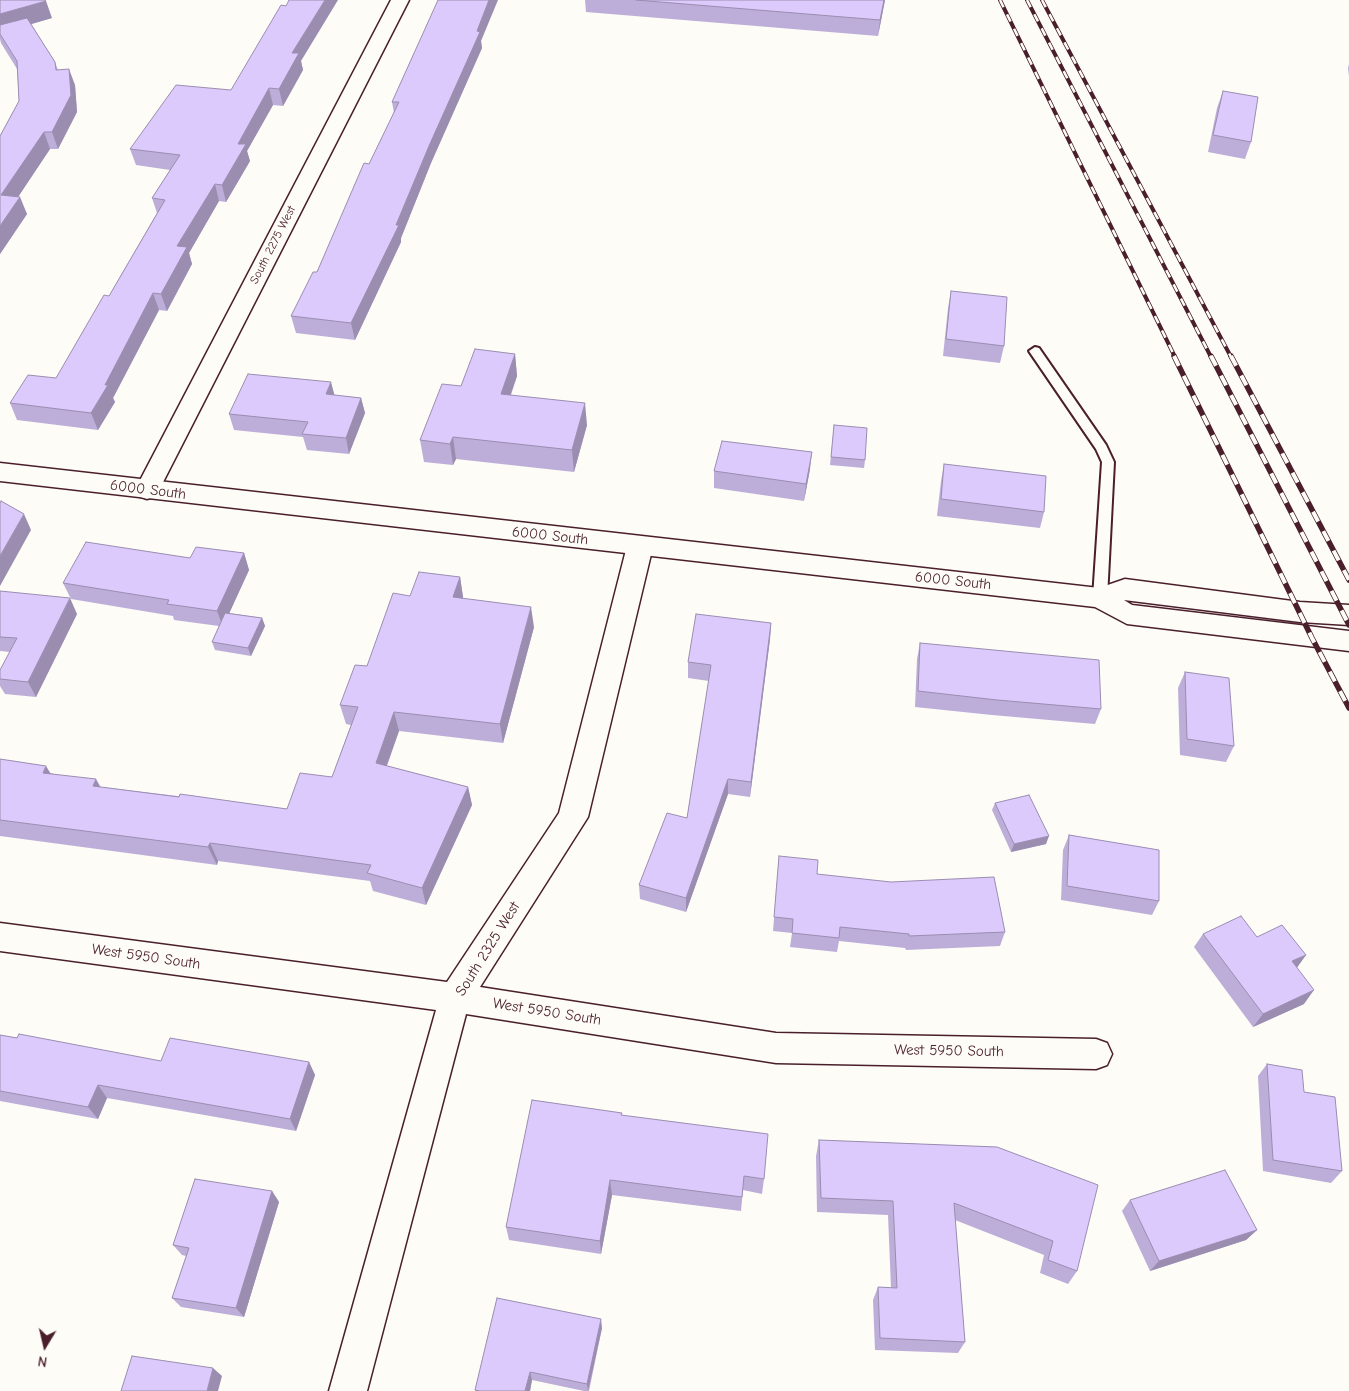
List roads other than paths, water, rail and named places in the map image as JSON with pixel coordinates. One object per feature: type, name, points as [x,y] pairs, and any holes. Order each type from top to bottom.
[{"type":"street","name":"South 2275 West","points":[[147,490],[400,0]]},
{"type":"street","name":"6000 South","points":[[0,472],[1100,598],[1127,614],[1349,641]]},
{"type":"street","name":"South 2325 West","points":[[348,1391],[456,998],[573,816],[640,546]]},
{"type":"street","name":"6000 South","points":[[1100,598],[1125,589],[1300,612],[1349,616]]},
{"type":"street","name":"West 5950 South","points":[[0,937],[456,998],[776,1048],[1096,1054]]},
{"type":"lane","points":[[1035,351],[1102,448],[1108,462],[1100,598]]},
{"type":"railway","points":[[1000,0],[1175,357]]},
{"type":"railway","points":[[1027,0],[1211,357]]},
{"type":"railway","points":[[1042,0],[1231,357]]},
{"type":"railway","points":[[1174,356],[1312,638],[1349,708]]},
{"type":"railway","points":[[1211,356],[1349,625]]},
{"type":"railway","points":[[1231,356],[1349,580]]}]
